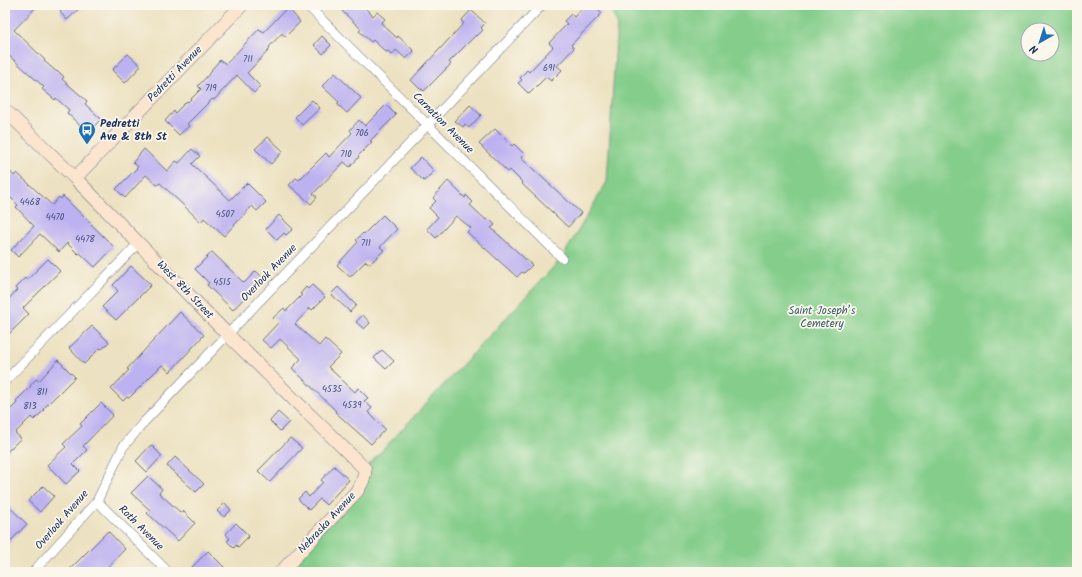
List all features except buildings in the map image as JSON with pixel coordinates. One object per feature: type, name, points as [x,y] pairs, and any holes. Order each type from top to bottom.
[{"type":"street","name":"Pedretti Avenue","points":[[75,178],[242,5]]},
{"type":"street","name":"Carnation Avenue","points":[[307,5],[562,258]]},
{"type":"street","name":"Overlook Avenue","points":[[33,572],[97,501],[123,447],[144,422],[542,5]]},
{"type":"street","name":"West 8th Street","points":[[7,116],[75,178],[227,334],[365,469]]},
{"type":"street","points":[[5,381],[139,243]]},
{"type":"street","name":"Nebraska Avenue","points":[[281,572],[357,491],[365,476],[365,469]]},
{"type":"street","name":"Roth Avenue","points":[[97,501],[168,572]]},
{"type":"green space","name":"Saint Joseph’s Cemetery","points":[[608,5],[1077,5],[1077,572],[281,572],[343,506],[365,469],[562,258],[607,182],[617,23]]},
{"type":"place","name":"Pedretti Ave & 8th St","points":[[87,145]]}]
